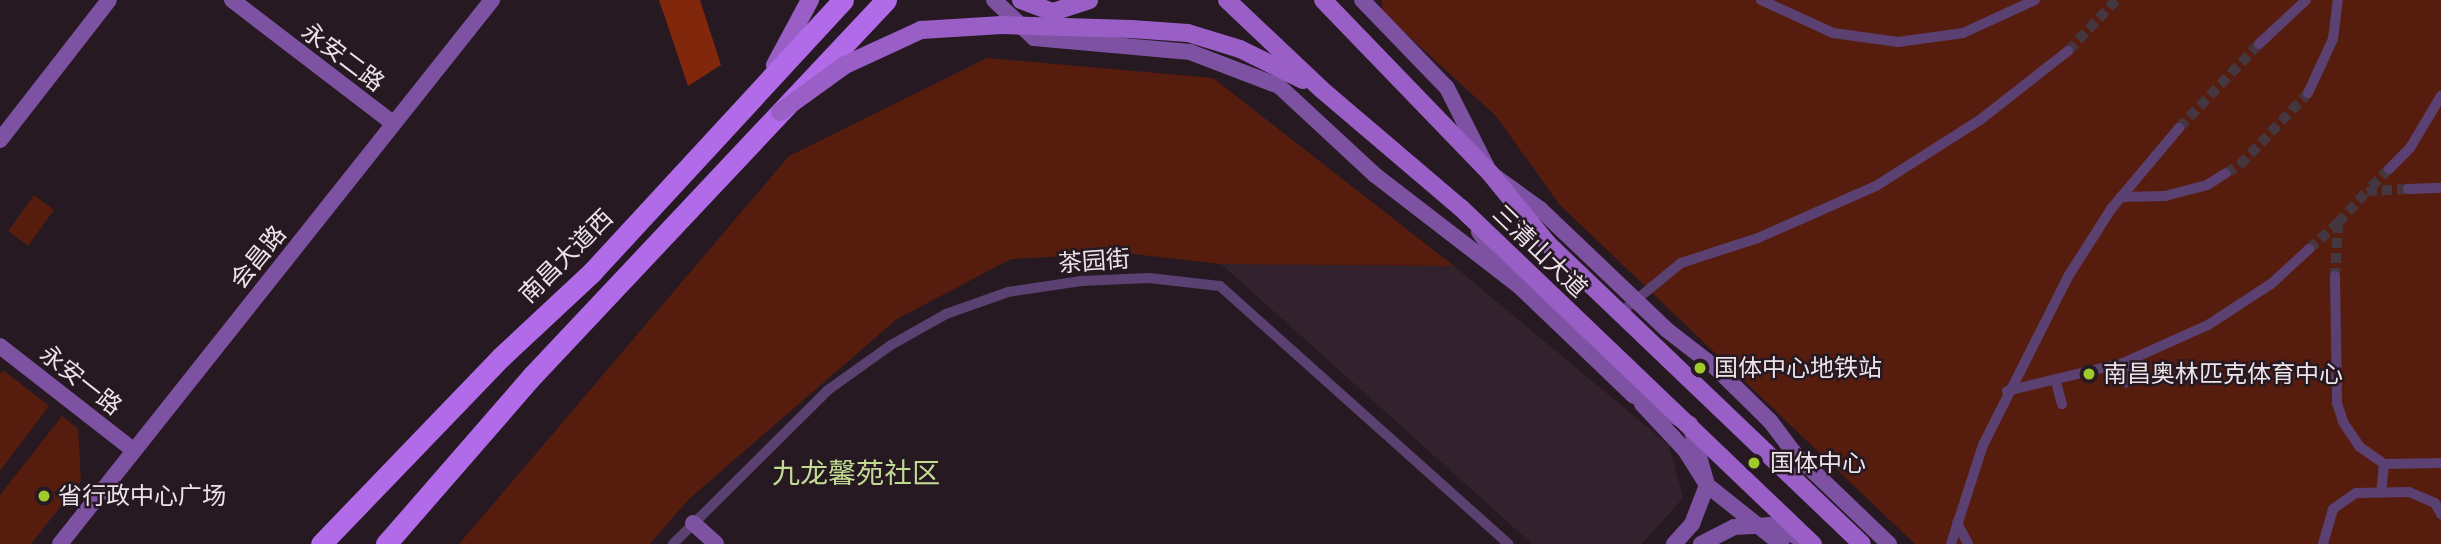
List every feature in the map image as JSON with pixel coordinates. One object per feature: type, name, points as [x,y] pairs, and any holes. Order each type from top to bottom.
[{"type":"highway","name":"南昌大道西","points":[[321,544],[501,357],[592,272],[843,0]]},
{"type":"highway","points":[[386,544],[533,375],[886,0]]},
{"type":"main road","points":[[0,140],[109,0]]},
{"type":"main road","name":"永安二路","points":[[232,0],[393,124]]},
{"type":"main road","name":"会昌路","points":[[63,542],[133,450],[492,0]]},
{"type":"main road","points":[[760,90],[810,0]]},
{"type":"main road","points":[[994,0],[1034,38],[1190,52],[1279,86],[1375,175],[1518,285],[1633,395],[1685,450],[1707,485],[1781,544]]},
{"type":"main road","points":[[1021,0],[1053,12],[1089,0]]},
{"type":"main road","name":"三清山大道","points":[[1227,0],[1321,89],[1461,208],[1690,424],[1812,544]]},
{"type":"main road","name":"三清山大道","points":[[1322,0],[1363,38],[1490,173],[1548,244],[1862,544]]},
{"type":"main road","points":[[1338,0],[1363,38]]},
{"type":"main road","points":[[1362,0],[1447,88],[1490,173],[1540,209],[1635,296],[1667,330],[1716,368],[1770,421],[1793,452],[1889,544]]},
{"type":"main road","points":[[773,119],[845,65],[921,30],[1002,25],[1188,33],[1240,49],[1321,89]]},
{"type":"main road","points":[[1461,208],[1518,285]]},
{"type":"main road","name":"永安一路","points":[[0,346],[133,450]]},
{"type":"main road","points":[[1633,395],[1690,424],[1707,485],[1692,524],[1674,544]]},
{"type":"main road","points":[[693,523],[716,544]]},
{"type":"main road","points":[[1701,544],[1734,527],[1758,526],[1786,529],[1812,544]]},
{"type":"street","points":[[1762,0],[1833,33],[1898,42],[1963,33],[2035,0]]},
{"type":"street","points":[[2259,44],[2306,0]]},
{"type":"street","points":[[2308,93],[2333,39],[2339,0]]},
{"type":"street","points":[[1620,313],[1635,296],[1681,263],[1758,239],[1876,186],[1980,120],[2068,51]]},
{"type":"street","points":[[2389,169],[2410,148],[2441,96]]},
{"type":"street","points":[[1951,544],[1983,445],[2007,391],[2069,275],[2121,197],[2179,128]]},
{"type":"street","points":[[2121,197],[2165,196],[2207,185],[2226,173]]},
{"type":"street","points":[[2408,189],[2441,188]]},
{"type":"street","points":[[2007,391],[2056,382],[2123,363],[2208,325],[2270,284],[2309,249]]},
{"type":"street","points":[[2335,276],[2337,403],[2343,422],[2360,447],[2384,464],[2441,463]]},
{"type":"street","name":"茶园街","points":[[673,544],[828,390],[891,345],[946,314],[1008,292],[1081,281],[1149,278],[1220,286],[1509,544]]},
{"type":"street","points":[[2123,363],[2127,383]]},
{"type":"street","points":[[2056,382],[2062,404]]},
{"type":"street","points":[[2381,492],[2384,464]]},
{"type":"street","points":[[2323,544],[2333,509],[2356,493],[2409,492],[2434,503],[2441,514]]},
{"type":"street","points":[[1957,523],[1968,544]]},
{"type":"shaded area","points":[[659,0],[700,0],[721,65],[688,86]]},
{"type":"shaded area","name":"南昌奥林匹克体育中心","points":[[1382,0],[2441,0],[2441,544],[1915,544],[1559,204],[1496,116],[1382,12]]},
{"type":"shaded area","points":[[987,58],[1213,78],[1454,266],[1221,264],[1124,253],[1011,259],[897,319],[689,499],[650,544],[459,544],[789,156]]},
{"type":"shaded area","points":[[34,195],[54,210],[28,246],[8,231]]},
{"type":"shaded area","points":[[1221,264],[1454,266],[1669,445],[1683,498],[1642,544],[1532,544]]},
{"type":"shaded area","points":[[3,370],[49,406],[0,471],[0,374]]},
{"type":"shaded area","points":[[62,416],[78,429],[81,481],[31,544],[0,544],[0,495]]},
{"type":"tunnel","points":[[2068,51],[2116,0]]},
{"type":"tunnel","points":[[2179,128],[2259,44]]},
{"type":"tunnel","points":[[2226,173],[2240,165],[2308,93]]},
{"type":"tunnel","points":[[2389,169],[2367,191],[2408,189]]},
{"type":"tunnel","points":[[2338,223],[2367,191]]},
{"type":"tunnel","points":[[2309,249],[2338,223],[2335,276]]},
{"type":"place","name":"国体中心地铁站","points":[[1700,368]]},
{"type":"place","name":"南昌奥林匹克体育中心","points":[[2089,374]]},
{"type":"place","name":"国体中心","points":[[1754,463]]},
{"type":"place","name":"省行政中心广场","points":[[44,496]]},
{"type":"district","name":"九龙馨苑社区","points":[[856,473]]}]
